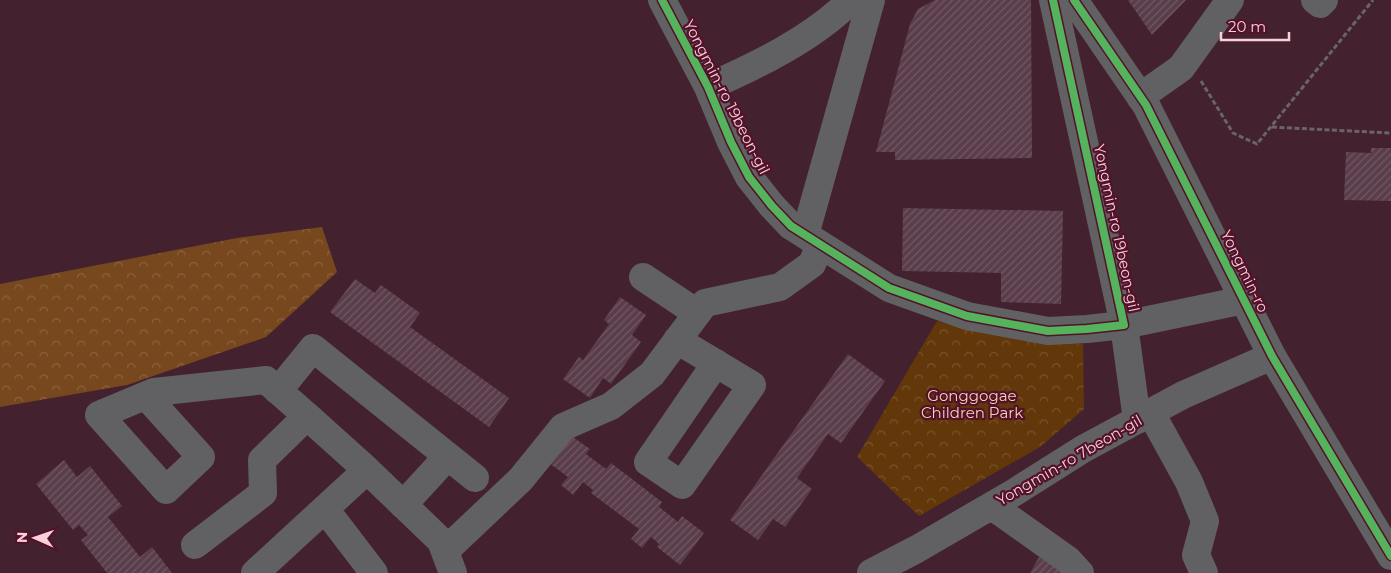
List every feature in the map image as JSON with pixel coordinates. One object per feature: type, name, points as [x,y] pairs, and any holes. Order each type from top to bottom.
[{"type":"street","name":"Yongmin-ro 19beon-gil","points":[[662,0],[708,87],[731,142],[750,176],[778,213],[791,226],[889,288],[967,316],[1048,332],[1124,325],[1052,0]]},
{"type":"street","points":[[708,87],[760,64],[814,29],[851,0]]},
{"type":"street","points":[[146,396],[154,392],[266,380],[367,470],[441,541],[449,562],[563,427],[611,406],[652,374],[705,303],[780,287],[812,264],[813,240],[871,0]]},
{"type":"street","name":"Yongmin-ro","points":[[1074,0],[1146,105],[1272,356],[1391,556]]},
{"type":"street","points":[[1140,97],[1181,68],[1230,0]]},
{"type":"street","points":[[1315,0],[1320,4],[1324,0]]},
{"type":"street","points":[[643,277],[698,313]]},
{"type":"street","points":[[1204,573],[1196,555],[1205,522],[1189,482],[1144,416],[1124,325],[1244,300]]},
{"type":"street","points":[[677,340],[716,363]]},
{"type":"street","points":[[278,391],[313,348],[475,478]]},
{"type":"street","name":"Yongmin-ro 7beon-gil","points":[[871,573],[992,506],[1083,449],[1183,395],[1272,356]]},
{"type":"street","points":[[195,545],[263,493],[262,460],[307,416]]},
{"type":"street","points":[[403,504],[447,457]]},
{"type":"street","points":[[255,573],[367,470]]},
{"type":"street","points":[[992,506],[1068,560],[1080,573]]},
{"type":"street","points":[[325,509],[374,573]]},
{"type":"path","points":[[1187,60],[1233,133],[1258,144],[1373,0]]},
{"type":"path","points":[[1271,127],[1391,133]]},
{"type":"green space","points":[[322,227],[337,272],[266,337],[127,385],[0,407],[0,284],[237,238]]},
{"type":"green space","name":"Gonggogae Children Park","points":[[937,321],[974,331],[1083,344],[1084,409],[1040,447],[919,516],[857,457]]},
{"type":"building","points":[[935,0],[1031,0],[1032,158],[895,160],[895,152],[876,152],[910,24],[918,9]]},
{"type":"building","points":[[1128,0],[1186,0],[1152,35]]},
{"type":"building","points":[[1371,148],[1391,148],[1391,201],[1344,200],[1346,152],[1371,153]]},
{"type":"building","points":[[903,208],[1063,211],[1061,304],[1001,302],[1001,273],[902,271]]},
{"type":"building","points":[[355,279],[375,293],[381,285],[420,313],[410,327],[509,398],[489,427],[330,312]]},
{"type":"building","points":[[620,297],[646,315],[632,335],[641,342],[611,384],[603,378],[590,398],[563,379],[579,357],[583,360],[609,324],[604,320]]},
{"type":"building","points":[[848,354],[885,381],[841,443],[828,434],[797,478],[812,489],[785,527],[773,519],[758,540],[730,520]]},
{"type":"building","points":[[570,435],[590,449],[586,454],[606,469],[611,463],[662,502],[659,507],[678,522],[682,516],[704,533],[680,565],[657,547],[659,544],[651,537],[642,548],[631,539],[639,529],[591,493],[593,490],[583,482],[573,495],[561,485],[568,477],[549,463]]},
{"type":"building","points":[[64,460],[77,477],[90,466],[122,506],[108,517],[140,557],[152,547],[172,573],[107,573],[81,540],[88,535],[79,525],[73,530],[36,484]]},
{"type":"building","points":[[1039,557],[1069,573],[1030,573]]},
{"type":"cycle path","points":[[662,0],[708,87],[731,142],[749,177],[791,226],[889,288],[967,316],[1048,331],[1124,325],[1053,0]]},
{"type":"cycle path","points":[[1074,0],[1146,105],[1272,356],[1391,556]]}]
